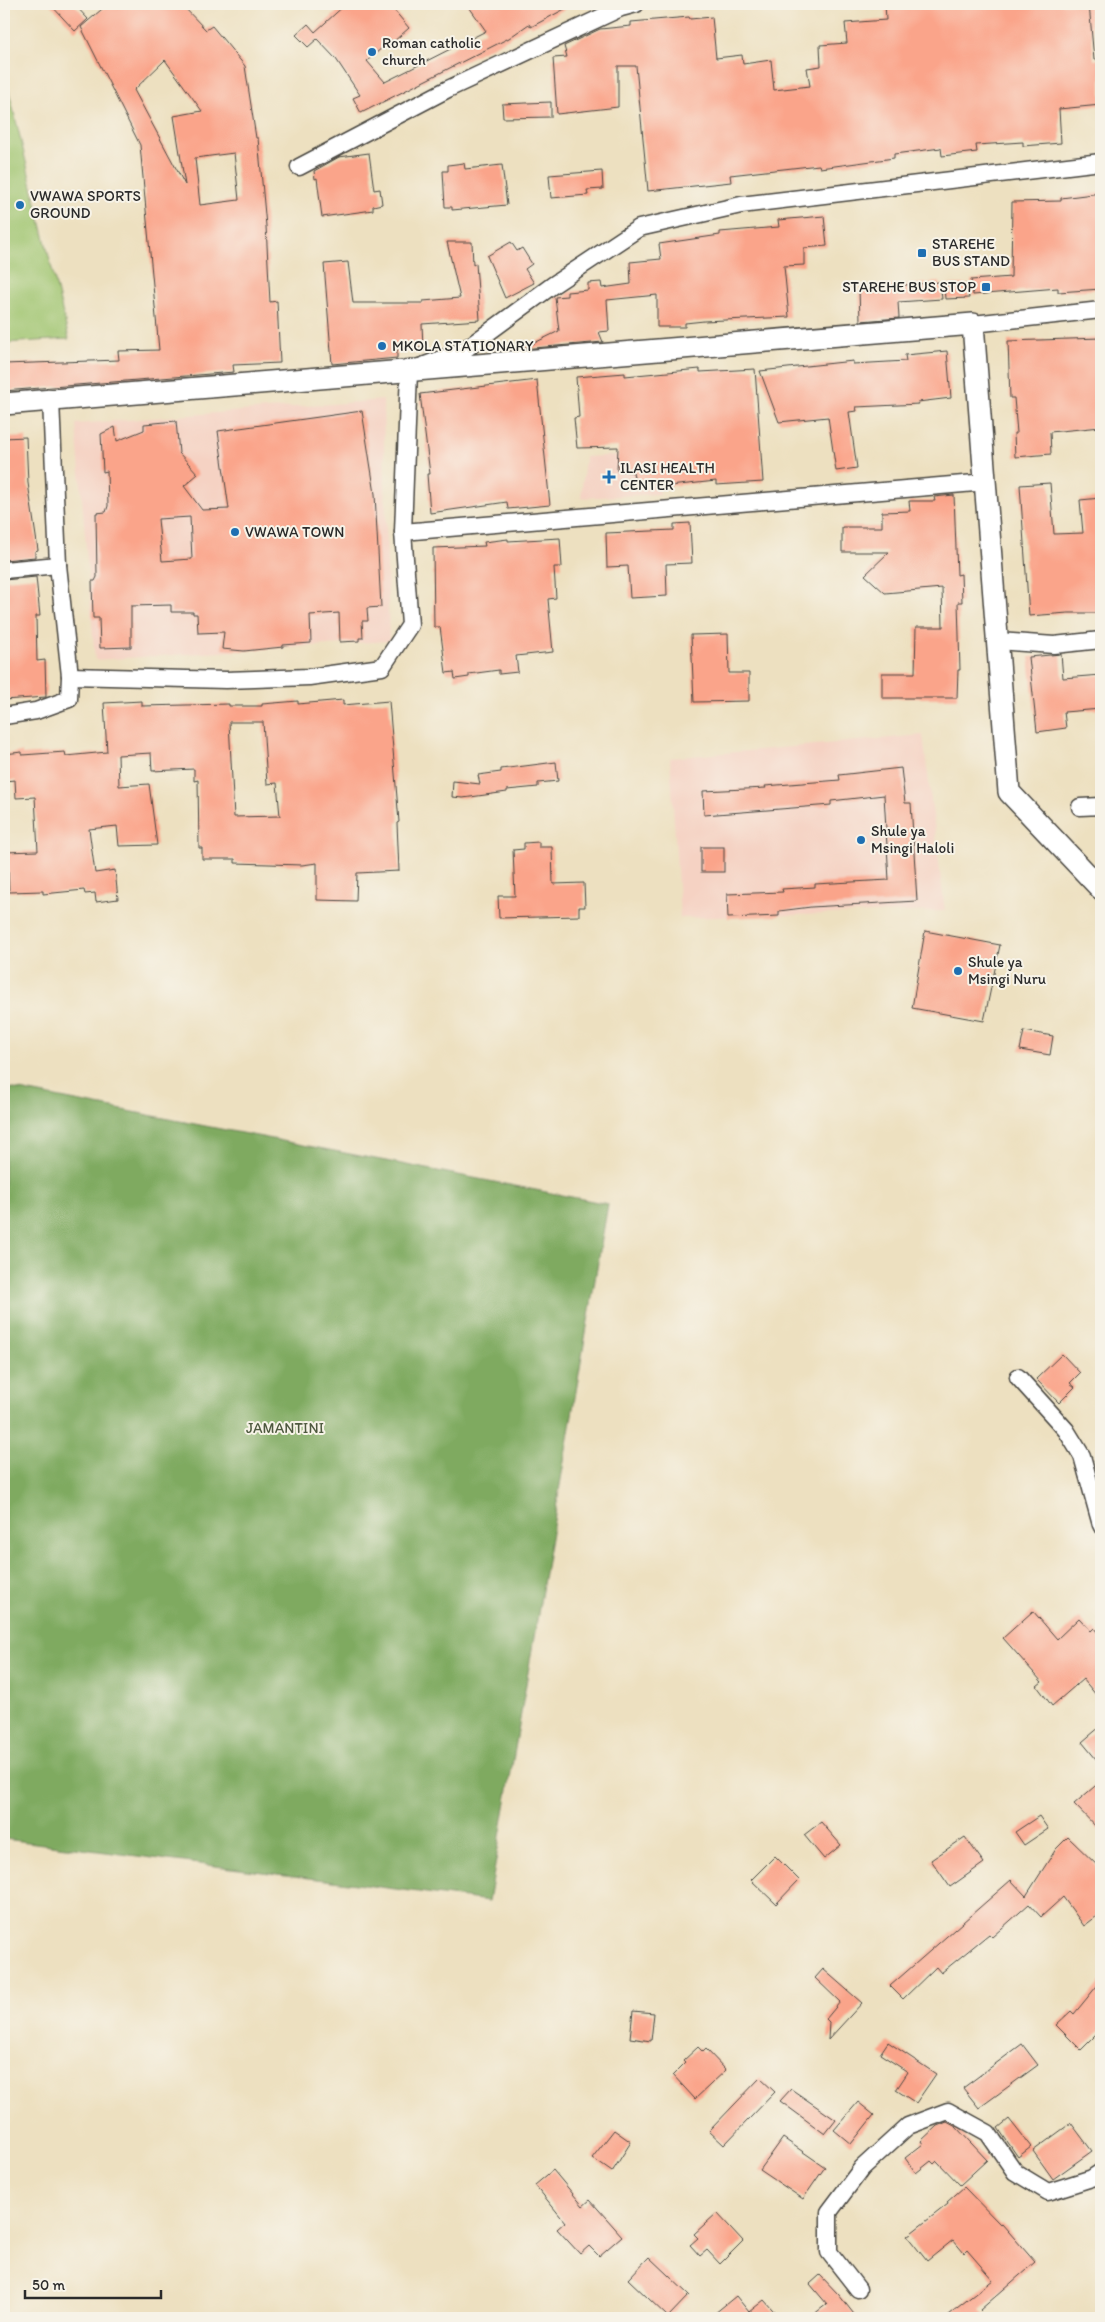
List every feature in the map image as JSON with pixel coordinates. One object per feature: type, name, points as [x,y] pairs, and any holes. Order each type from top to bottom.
[{"type":"street","points":[[299,167],[448,89],[622,8],[636,4]]},
{"type":"street","points":[[409,372],[463,351],[553,285],[639,228],[741,205],[1101,162]]},
{"type":"street","points":[[4,404],[973,324],[1101,310]]},
{"type":"street","points":[[973,324],[987,482],[1009,792],[1101,889]]},
{"type":"street","points":[[70,676],[235,680],[309,677],[382,667],[410,625],[403,532],[409,372]]},
{"type":"street","points":[[4,716],[36,711],[69,699],[70,676],[58,564],[51,400]]},
{"type":"street","points":[[403,532],[987,482]]},
{"type":"street","points":[[4,570],[58,564]]},
{"type":"street","points":[[998,641],[1054,645],[1101,640]]},
{"type":"street","points":[[1080,807],[1101,806]]},
{"type":"street","points":[[1018,1378],[1066,1430],[1082,1456],[1101,1525]]},
{"type":"street","points":[[858,2289],[829,2252],[829,2212],[862,2168],[908,2126],[948,2111],[988,2132],[1015,2172],[1048,2192],[1092,2178],[1101,2172]]},
{"type":"shaded area","name":"VWAWA TOWN","points":[[383,400],[389,641],[95,660],[76,424]]},
{"type":"shaded area","name":"ILASI HEALTH CENTER","points":[[657,453],[659,494],[581,498],[585,457]]},
{"type":"shaded area","points":[[923,735],[945,911],[680,918],[670,758]]},
{"type":"green space","name":"VWAWA SPORTS GROUND","points":[[4,71],[69,339],[4,343]]},
{"type":"green space","name":"JAMANTINI","points":[[4,1087],[608,1204],[489,1901],[4,1839]]},
{"type":"building","points":[[50,4],[74,4],[88,19],[75,31]]},
{"type":"building","points":[[108,4],[181,4],[206,30],[212,26],[245,66],[256,138],[258,138],[266,226],[270,302],[277,301],[280,363],[233,365],[234,372],[4,391],[4,364],[119,360],[118,351],[159,350],[140,145],[81,27]],"holes":[[[165,60],[202,111],[174,116],[185,185],[134,90]],[[234,153],[239,200],[200,205],[195,158]]]},
{"type":"building","points":[[346,4],[389,4],[409,28],[393,42],[391,40],[367,61],[385,82],[486,31],[467,4],[574,4],[531,27],[529,24],[509,38],[361,113],[353,98],[360,95],[336,59],[317,39],[308,47],[296,35],[308,24],[315,32]]},
{"type":"building","points":[[885,4],[1089,4],[1094,60],[1101,59],[1101,105],[1059,109],[1061,143],[1023,146],[1023,142],[976,145],[977,152],[942,156],[941,148],[894,154],[894,158],[820,168],[819,165],[730,175],[731,182],[648,191],[636,66],[618,66],[618,107],[557,114],[553,58],[567,57],[564,46],[600,29],[631,26],[631,22],[712,17],[716,58],[742,55],[743,64],[771,60],[774,90],[810,86],[807,68],[821,66],[820,45],[847,43],[845,23],[886,20]]},
{"type":"building","points":[[551,102],[551,117],[503,118],[502,104]]},
{"type":"building","points":[[369,153],[374,190],[380,189],[382,204],[373,206],[373,210],[322,217],[317,178],[315,179],[314,171],[339,157]]},
{"type":"building","points":[[464,163],[465,169],[502,165],[507,205],[452,210],[452,207],[445,207],[443,171],[448,171],[448,165]]},
{"type":"building","points":[[602,171],[603,189],[587,190],[588,195],[551,198],[549,175]]},
{"type":"building","points":[[1101,193],[1101,289],[1058,292],[1058,288],[973,295],[971,280],[1011,277],[1012,202],[1061,201],[1061,198]]},
{"type":"building","points":[[824,216],[827,246],[804,248],[804,265],[784,266],[789,317],[704,321],[685,323],[685,327],[657,327],[657,295],[607,300],[609,331],[599,332],[603,342],[522,349],[559,331],[555,297],[567,296],[567,292],[588,290],[588,283],[601,282],[602,288],[631,284],[630,262],[661,259],[659,244],[720,235],[720,232],[779,227],[778,220]]},
{"type":"building","points":[[447,242],[472,242],[473,265],[476,263],[480,320],[422,324],[423,348],[397,349],[397,358],[332,364],[324,264],[348,262],[353,303],[423,303],[423,301],[460,298]]},
{"type":"building","points":[[511,242],[517,251],[522,248],[532,264],[525,269],[534,283],[505,298],[487,256]]},
{"type":"building","points":[[940,282],[942,299],[898,302],[899,318],[860,321],[859,289]]},
{"type":"building","points":[[967,284],[969,298],[945,299],[944,285]]},
{"type":"building","points":[[1101,338],[1101,427],[1050,432],[1051,454],[1015,457],[1014,433],[1017,433],[1014,398],[1010,398],[1008,341]]},
{"type":"building","points":[[947,351],[951,398],[918,402],[919,404],[856,407],[857,411],[849,412],[857,468],[836,471],[828,417],[779,422],[760,371],[853,361],[853,364],[906,361],[905,355]]},
{"type":"building","points":[[700,369],[700,372],[755,369],[763,482],[716,485],[716,481],[660,487],[659,480],[635,484],[633,472],[617,471],[618,447],[577,448],[574,418],[579,417],[576,377],[625,373],[625,376]]},
{"type":"building","points":[[537,380],[550,505],[508,509],[507,502],[430,513],[427,474],[430,474],[420,394]]},
{"type":"building","name":"VWAWA TOWN","points":[[362,411],[375,494],[381,607],[367,608],[368,621],[362,621],[363,638],[359,638],[359,641],[340,642],[339,613],[310,615],[311,643],[244,651],[222,649],[224,632],[198,633],[197,614],[193,614],[193,612],[171,612],[171,605],[131,606],[131,647],[100,648],[99,618],[93,618],[92,581],[95,581],[97,577],[96,513],[106,512],[108,506],[107,471],[103,472],[101,434],[115,427],[117,441],[144,430],[144,424],[176,421],[179,453],[198,474],[184,486],[202,510],[229,509],[218,431]],"holes":[[[190,517],[192,559],[162,561],[158,519]]]},
{"type":"building","points":[[26,437],[28,483],[38,550],[35,551],[35,557],[4,560],[4,438]]},
{"type":"building","points":[[1050,483],[1054,534],[1083,533],[1080,500],[1101,498],[1101,514],[1097,514],[1101,565],[1101,613],[1029,616],[1020,485]]},
{"type":"building","points":[[954,495],[957,575],[961,574],[962,602],[958,602],[960,670],[958,670],[957,698],[882,698],[882,673],[915,673],[916,627],[943,627],[942,588],[885,593],[865,575],[889,552],[842,552],[842,527],[882,527],[882,512],[910,511],[909,501],[935,501],[934,497]]},
{"type":"building","points":[[690,523],[692,563],[666,564],[667,596],[630,598],[628,566],[607,567],[606,533],[674,530],[674,524]]},
{"type":"building","points":[[560,538],[562,567],[554,567],[556,598],[548,599],[553,652],[516,656],[518,672],[499,674],[499,670],[469,674],[469,677],[455,679],[454,672],[446,673],[440,627],[434,627],[433,548],[485,546],[484,542],[508,539],[508,541]]},
{"type":"building","points":[[36,577],[40,616],[36,616],[37,661],[45,660],[46,697],[4,700],[4,580]]},
{"type":"building","points":[[728,634],[729,673],[749,673],[749,701],[694,702],[691,635]]},
{"type":"building","points":[[1061,654],[1063,678],[1101,675],[1101,709],[1064,712],[1066,728],[1037,732],[1029,657]]},
{"type":"building","points":[[343,700],[343,705],[389,701],[399,822],[397,823],[399,871],[357,873],[356,901],[317,900],[317,863],[302,865],[235,863],[235,859],[202,859],[202,848],[199,848],[198,780],[194,781],[194,769],[152,771],[151,753],[118,755],[119,786],[149,784],[157,845],[119,846],[117,826],[89,829],[95,873],[115,870],[118,899],[96,902],[95,893],[85,894],[84,890],[43,894],[43,891],[9,892],[8,866],[5,866],[4,852],[38,851],[35,797],[16,798],[15,780],[4,781],[4,754],[22,752],[22,755],[65,752],[66,756],[107,752],[104,703],[142,701],[142,706],[229,704],[229,706],[262,706],[262,704],[298,701],[298,704]],"holes":[[[229,722],[263,722],[267,784],[277,783],[280,816],[234,817]]]},
{"type":"building","points":[[556,762],[558,781],[538,783],[538,787],[507,790],[507,792],[463,798],[452,797],[453,781],[480,784],[478,775],[501,772],[501,769]]},
{"type":"building","points":[[901,768],[905,803],[911,803],[917,901],[811,907],[779,911],[779,916],[728,918],[727,894],[783,892],[782,889],[815,887],[815,884],[889,880],[884,795],[831,801],[831,805],[704,815],[703,791],[766,788],[765,786],[840,780],[839,775]]},
{"type":"building","points":[[539,842],[539,847],[552,847],[553,884],[584,883],[585,907],[579,907],[579,916],[499,918],[498,896],[515,896],[513,850],[524,849],[524,843]]},
{"type":"building","points":[[701,847],[724,847],[724,872],[701,872]]},
{"type":"building","points":[[925,931],[1000,945],[984,1021],[912,1008]]},
{"type":"building","points":[[1024,1031],[1053,1036],[1050,1055],[1020,1050]]},
{"type":"building","points":[[1062,1354],[1080,1373],[1070,1383],[1075,1387],[1059,1403],[1036,1379]]},
{"type":"building","points":[[1033,1611],[1057,1639],[1079,1618],[1091,1631],[1094,1628],[1101,1637],[1101,1701],[1083,1679],[1052,1706],[1037,1686],[1042,1682],[1003,1638]]},
{"type":"building","points":[[1101,1726],[1101,1765],[1082,1742]]},
{"type":"building","points":[[1101,1781],[1101,1832],[1074,1804]]},
{"type":"building","points":[[1039,1816],[1048,1829],[1024,1845],[1015,1832]]},
{"type":"building","points":[[821,1822],[841,1845],[824,1859],[804,1835]]},
{"type":"building","points":[[965,1837],[984,1863],[950,1887],[931,1860]]},
{"type":"building","points":[[1068,1837],[1101,1869],[1101,1913],[1084,1926],[1063,1897],[1041,1917],[1029,1904],[992,1937],[989,1934],[941,1973],[936,1967],[903,1999],[890,1986],[1011,1880],[1026,1896],[1056,1849]]},
{"type":"building","points":[[775,1856],[799,1880],[776,1904],[751,1880]]},
{"type":"building","points":[[823,1969],[862,2003],[828,2040],[829,2022],[826,2019],[840,2002],[815,1978]]},
{"type":"building","points":[[1101,1981],[1101,2030],[1081,2050],[1056,2025],[1071,2011],[1074,2014]]},
{"type":"building","points":[[633,2011],[654,2013],[651,2041],[630,2038]]},
{"type":"building","points":[[888,2042],[936,2074],[916,2103],[896,2090],[908,2072],[880,2054]]},
{"type":"building","points":[[1022,2044],[1038,2065],[979,2108],[963,2088]]},
{"type":"building","points":[[698,2047],[703,2052],[706,2049],[726,2070],[695,2099],[673,2075],[685,2063],[683,2061]]},
{"type":"building","points":[[760,2078],[775,2092],[724,2145],[709,2131]]},
{"type":"building","points":[[791,2089],[836,2120],[825,2134],[780,2101]]},
{"type":"building","points":[[858,2102],[874,2115],[851,2144],[834,2130]]},
{"type":"building","points":[[1009,2119],[1031,2147],[1018,2157],[998,2128]]},
{"type":"building","points":[[947,2122],[956,2127],[987,2160],[960,2185],[937,2161],[934,2164],[931,2161],[916,2173],[905,2158],[923,2144],[921,2141],[937,2126]]},
{"type":"building","points":[[1071,2123],[1092,2151],[1053,2179],[1033,2151]]},
{"type":"building","points":[[614,2130],[631,2142],[612,2172],[592,2158]]},
{"type":"building","points":[[783,2138],[825,2167],[803,2199],[760,2170]]},
{"type":"building","points":[[553,2170],[583,2206],[590,2200],[622,2236],[599,2256],[589,2246],[580,2254],[557,2229],[565,2222],[535,2185]]},
{"type":"building","points":[[964,2187],[1002,2224],[1035,2262],[980,2310],[988,2318],[944,2318],[993,2280],[967,2250],[964,2253],[953,2240],[927,2261],[907,2236],[948,2204],[947,2202]]},
{"type":"building","points":[[717,2213],[743,2241],[720,2264],[707,2250],[700,2256],[690,2245],[698,2238],[694,2234]]},
{"type":"building","points":[[649,2257],[689,2295],[668,2317],[628,2279]]},
{"type":"building","points":[[820,2275],[857,2318],[809,2318],[827,2304],[810,2284]]},
{"type":"building","points":[[736,2296],[749,2312],[764,2300],[780,2318],[709,2318]]},
{"type":"place","name":"Roman catholic church","points":[[372,52]]},
{"type":"place","name":"VWAWA SPORTS GROUND","points":[[20,205]]},
{"type":"place","name":"STAREHE BUS STAND","points":[[922,253]]},
{"type":"place","name":"STAREHE BUS STOP","points":[[986,287]]},
{"type":"place","name":"MKOLA STATIONARY","points":[[382,346]]},
{"type":"place","name":"ILASI HEALTH CENTER","points":[[609,477]]},
{"type":"place","name":"VWAWA TOWN","points":[[235,532]]},
{"type":"place","name":"Shule ya Msingi Haloli","points":[[861,840]]},
{"type":"place","name":"Shule ya Msingi Nuru","points":[[958,971]]}]
